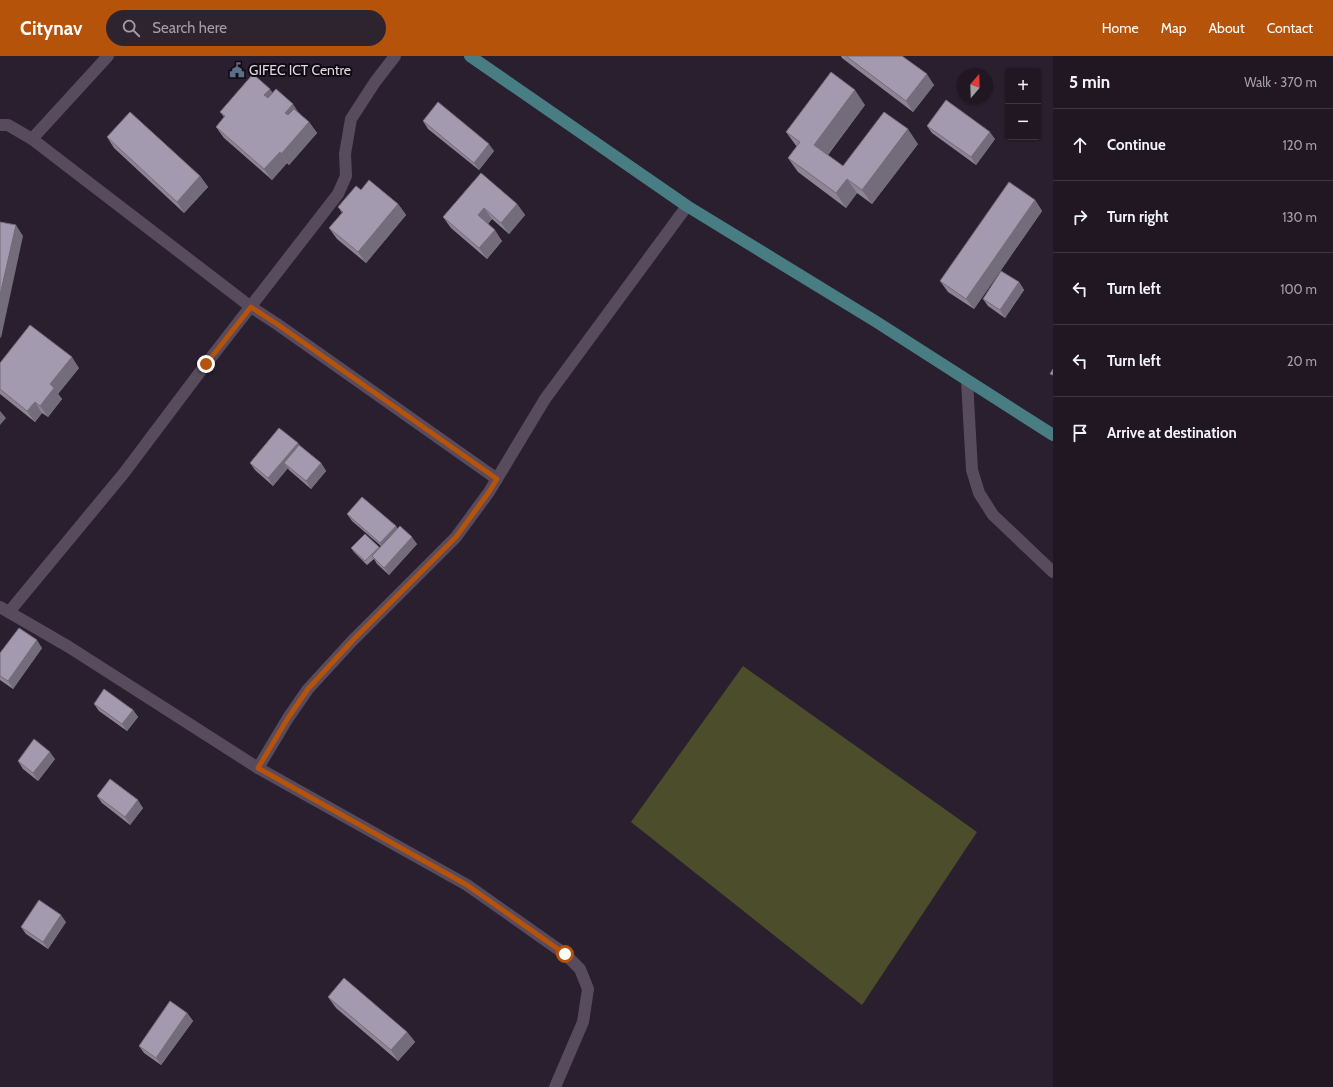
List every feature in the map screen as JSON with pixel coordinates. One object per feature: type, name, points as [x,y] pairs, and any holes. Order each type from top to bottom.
[{"type":"main road","points":[[470,56],[687,206],[868,317],[1053,435]]},
{"type":"street","points":[[32,139],[108,56]]},
{"type":"street","points":[[395,56],[375,82],[351,119],[345,154],[346,176],[338,194],[175,404],[124,473],[4,610],[69,647],[258,768],[467,885],[565,954],[580,969],[588,990],[583,1022],[555,1087]]},
{"type":"street","points":[[0,126],[8,125],[32,139],[251,307],[497,479]]},
{"type":"street","points":[[258,768],[288,718],[308,689],[353,640],[456,537],[489,492],[545,399],[687,206]]},
{"type":"street","points":[[967,380],[972,470],[979,493],[993,514],[1053,572]]},
{"type":"green space","points":[[743,666],[977,832],[862,1005],[631,822]]},
{"type":"building","points":[[846,56],[902,56],[927,74],[906,101]]},
{"type":"building","points":[[831,72],[855,90],[814,145],[843,166],[884,112],[908,129],[862,190],[847,179],[836,193],[788,158],[800,142],[786,132]]},
{"type":"building","points":[[253,74],[270,89],[264,95],[268,98],[276,89],[293,104],[285,113],[288,115],[294,109],[309,122],[281,154],[280,152],[264,169],[216,127],[225,116],[220,112]]},
{"type":"building","points":[[946,100],[990,132],[971,157],[927,126]]},
{"type":"building","points":[[438,102],[489,144],[474,163],[423,121]]},
{"type":"building","points":[[130,112],[200,176],[177,202],[107,137]]},
{"type":"building","points":[[481,173],[517,204],[501,223],[484,208],[478,215],[495,230],[479,248],[443,217]]},
{"type":"building","points":[[369,180],[398,204],[358,252],[329,228],[343,212],[338,207],[356,186],[361,190]]},
{"type":"building","points":[[1009,182],[1035,200],[966,299],[940,281]]},
{"type":"building","points":[[0,222],[16,225],[0,295]]},
{"type":"building","points":[[1001,271],[1019,282],[1000,310],[983,299]]},
{"type":"building","points":[[30,325],[72,357],[50,384],[54,388],[40,406],[35,402],[27,411],[0,389],[0,363]]},
{"type":"building","points":[[279,428],[298,443],[268,478],[250,463]]},
{"type":"building","points":[[299,445],[321,463],[306,481],[284,463]]},
{"type":"building","points":[[362,497],[396,526],[380,543],[347,514]]},
{"type":"building","points":[[400,526],[412,537],[384,568],[372,556]]},
{"type":"building","points":[[365,534],[379,547],[365,561],[351,548]]},
{"type":"building","points":[[19,628],[37,640],[8,681],[0,676],[0,653]]},
{"type":"building","points":[[104,689],[133,710],[122,724],[94,704]]},
{"type":"building","points":[[34,739],[50,752],[33,773],[18,761]]},
{"type":"building","points":[[110,779],[138,800],[125,817],[97,796]]},
{"type":"building","points":[[39,900],[61,915],[43,942],[21,927]]},
{"type":"building","points":[[344,978],[407,1032],[391,1050],[328,997]]},
{"type":"building","points":[[170,1001],[187,1013],[156,1058],[139,1046]]},
{"type":"place","name":"GIFEC ICT Centre","points":[[237,70]]},
{"type":"route","points":[[206,364],[251,307],[497,479],[456,537],[353,640],[308,689],[274,740],[258,768],[467,885],[565,954]]}]
